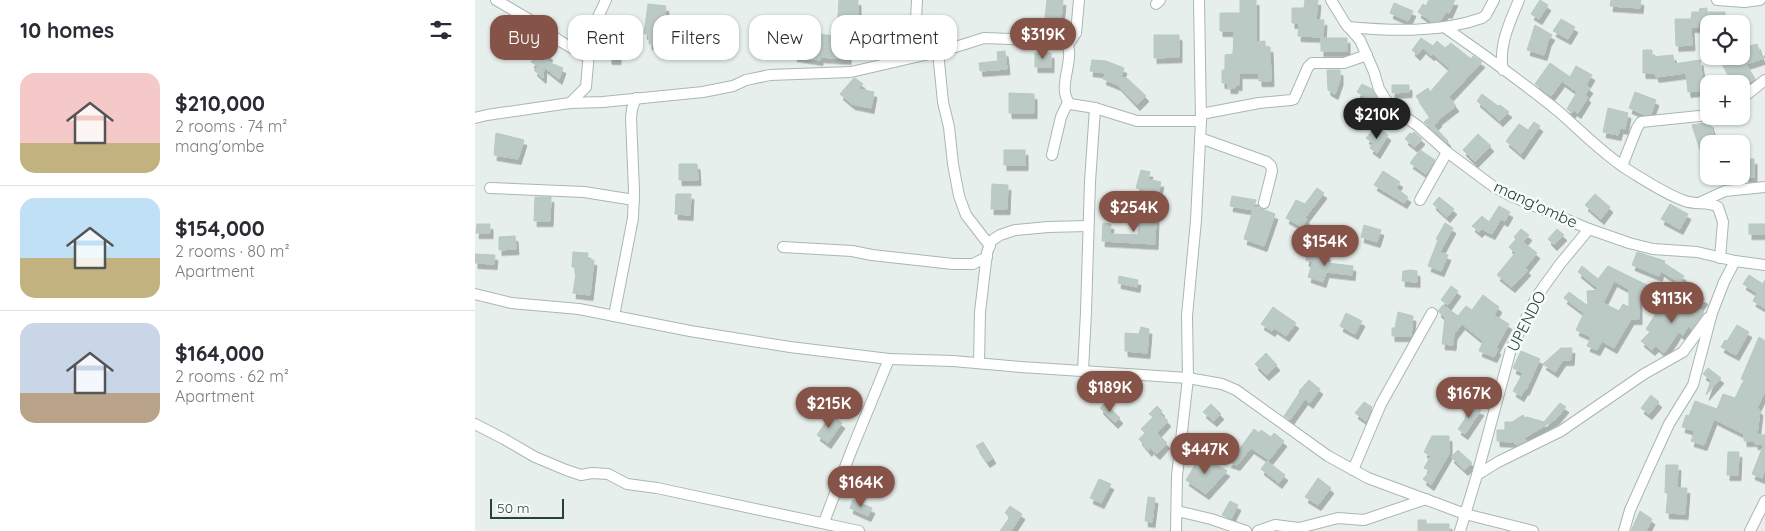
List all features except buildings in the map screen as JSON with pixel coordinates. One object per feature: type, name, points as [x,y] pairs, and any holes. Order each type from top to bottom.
[{"type":"street","points":[[496,0],[537,24],[568,46]]},
{"type":"street","points":[[599,15],[605,0]]},
{"type":"street","points":[[916,15],[917,0]]},
{"type":"street","points":[[1052,155],[1061,117],[1068,102],[1065,95],[1068,46],[1076,33],[1079,0]]},
{"type":"street","points":[[1176,531],[1177,476],[1187,378],[1187,316],[1201,118],[1199,0]]},
{"type":"street","name":"mang'ombe","points":[[1331,0],[1348,27],[1359,40],[1367,55],[1379,89],[1393,109],[1418,126],[1447,152],[1494,187],[1589,229],[1644,247],[1697,252],[1735,261],[1765,265]]},
{"type":"street","points":[[1348,27],[1375,29],[1444,27],[1482,18],[1486,15],[1494,0]]},
{"type":"street","points":[[1503,70],[1501,56],[1503,45],[1519,0]]},
{"type":"street","points":[[1717,0],[1744,2],[1760,0]]},
{"type":"street","points":[[1444,27],[1559,113],[1597,147],[1622,166],[1679,199],[1714,204],[1720,209],[1723,222],[1720,258]]},
{"type":"street","points":[[957,46],[984,38],[1061,40],[1065,41],[1068,46]]},
{"type":"street","points":[[1068,102],[1137,121],[1201,118],[1259,103],[1291,100],[1294,98],[1308,67],[1312,63],[1343,63],[1367,55]]},
{"type":"street","points":[[570,103],[586,87],[589,60]]},
{"type":"street","points":[[475,118],[570,103],[716,89],[770,75],[851,72],[901,60]]},
{"type":"street","points":[[939,60],[943,102],[949,127],[959,196],[966,215],[990,246]]},
{"type":"street","points":[[1750,91],[1765,80]]},
{"type":"street","points":[[614,316],[632,227],[634,200],[631,118],[632,109],[637,98]]},
{"type":"street","points":[[1083,371],[1087,312],[1088,226],[1095,108]]},
{"type":"street","points":[[1622,166],[1641,122],[1700,116]]},
{"type":"street","points":[[1200,138],[1267,162],[1271,166],[1272,170],[1264,203]]},
{"type":"street","points":[[1419,200],[1447,152]]},
{"type":"street","points":[[1698,203],[1725,191],[1765,187]]},
{"type":"street","points":[[490,188],[584,192],[634,200]]},
{"type":"street","points":[[979,363],[980,312],[987,257],[991,242],[1000,235],[1015,230],[1088,226]]},
{"type":"street","name":"UPENDO","points":[[1460,531],[1511,349],[1537,296],[1589,229]]},
{"type":"street","points":[[783,247],[852,251],[953,264],[973,264],[987,257]]},
{"type":"street","points":[[1624,531],[1630,510],[1650,464],[1669,424],[1693,385],[1712,313],[1724,282],[1735,261]]},
{"type":"street","points":[[475,294],[511,303],[565,306],[690,331],[790,347],[889,359],[953,361],[1187,378],[1222,384],[1236,390],[1328,456],[1368,478],[1465,514],[1533,531]]},
{"type":"street","points":[[1353,470],[1384,398],[1432,313]]},
{"type":"street","points":[[1477,474],[1561,431],[1644,374],[1683,352],[1712,313]]},
{"type":"street","points":[[824,522],[889,359]]},
{"type":"street","points":[[475,424],[535,457],[580,474],[608,474],[627,484],[657,488],[824,522],[859,531]]},
{"type":"street","points":[[1258,531],[1275,525],[1309,528],[1338,518],[1364,520],[1426,499]]},
{"type":"street","points":[[1750,531],[1765,501]]},
{"type":"street","points":[[1177,511],[1211,519],[1246,531]]}]
